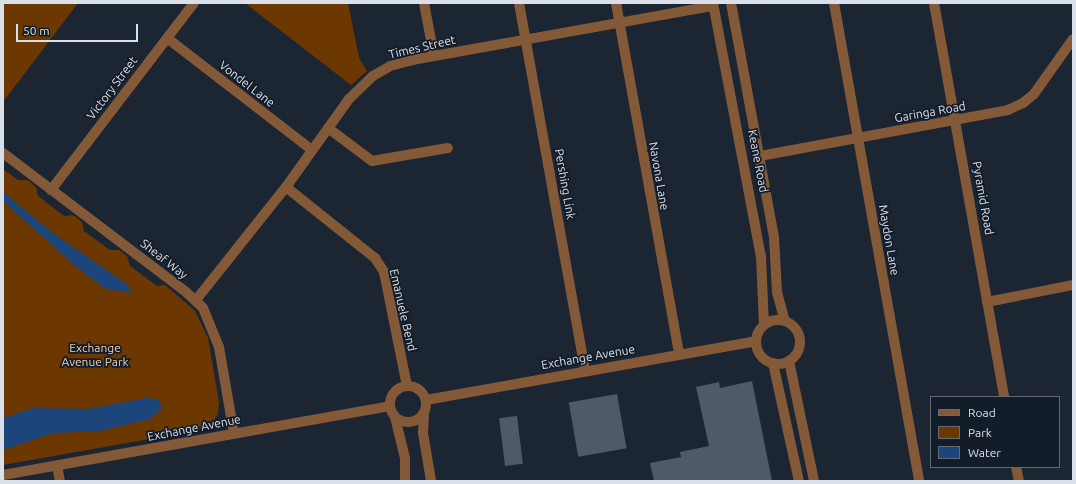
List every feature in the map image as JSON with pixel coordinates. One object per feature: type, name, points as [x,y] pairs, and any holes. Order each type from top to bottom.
[{"type":"street","name":"Victory Street","points":[[51,190],[194,3]]},
{"type":"street","points":[[424,3],[434,56]]},
{"type":"street","name":"Pershing Link","points":[[519,3],[585,370]]},
{"type":"street","name":"Navona Lane","points":[[616,3],[679,354]]},
{"type":"street","name":"Keane Road","points":[[732,3],[774,237],[776,292],[785,321],[796,329],[799,338],[798,351],[789,361]]},
{"type":"street","name":"Maydon Lane","points":[[834,3],[919,481]]},
{"type":"street","name":"Pyramid Road","points":[[934,3],[1004,396]]},
{"type":"street","name":"Times Street","points":[[196,300],[286,187],[328,128],[359,88],[373,76],[390,66],[434,56],[619,24],[713,4]]},
{"type":"street","name":"Keane Road","points":[[713,4],[762,256],[764,325],[758,331],[756,341]]},
{"type":"street","name":"Vondel Lane","points":[[167,38],[312,150]]},
{"type":"street","name":"Garinga Road","points":[[760,156],[1008,110],[1023,103],[1034,94],[1073,40]]},
{"type":"street","points":[[328,128],[372,161],[448,148]]},
{"type":"street","name":"Sheaf Way","points":[[3,153],[196,300],[208,317],[219,347],[234,434]]},
{"type":"street","name":"Emanuele Bend","points":[[286,187],[363,245],[378,262],[384,272],[406,386]]},
{"type":"street","points":[[987,302],[1073,286]]},
{"type":"street","points":[[764,325],[776,320],[785,321]]},
{"type":"street","points":[[756,341],[760,355],[773,363],[789,361],[814,481]]},
{"type":"street","name":"Exchange Avenue","points":[[426,400],[585,370],[756,341]]},
{"type":"street","points":[[773,363],[799,481]]},
{"type":"street","points":[[404,481],[405,458],[395,416],[390,406],[394,392],[406,386],[420,390],[426,400],[423,433],[431,481]]},
{"type":"street","name":"Exchange Avenue","points":[[3,475],[390,406]]},
{"type":"street","points":[[395,416],[404,422],[412,422],[424,414]]},
{"type":"street","points":[[56,466],[60,481]]},
{"type":"street","points":[[1016,468],[1019,481]]},
{"type":"green space","points":[[3,3],[78,3],[3,102]]},
{"type":"green space","points":[[245,3],[348,3],[359,58],[367,71],[351,85]]},
{"type":"green space","name":"Exchange Avenue Park","points":[[3,169],[18,180],[27,180],[36,187],[38,196],[64,216],[73,215],[82,222],[84,231],[110,250],[119,250],[127,256],[130,266],[157,286],[165,285],[195,311],[208,338],[219,402],[218,414],[212,423],[200,430],[3,465]]},
{"type":"water","points":[[3,192],[53,233],[128,285],[131,293],[106,289],[75,266],[3,201]]},
{"type":"water","points":[[147,398],[158,399],[162,408],[150,419],[100,431],[53,433],[3,450],[3,418],[33,408],[88,409]]},
{"type":"building","points":[[752,381],[772,481],[654,481],[650,463],[681,457],[680,452],[709,446],[696,387],[719,382],[720,388]]},
{"type":"building","points":[[617,394],[627,448],[578,457],[569,403]]},
{"type":"building","points":[[517,416],[523,464],[505,466],[499,418]]}]
